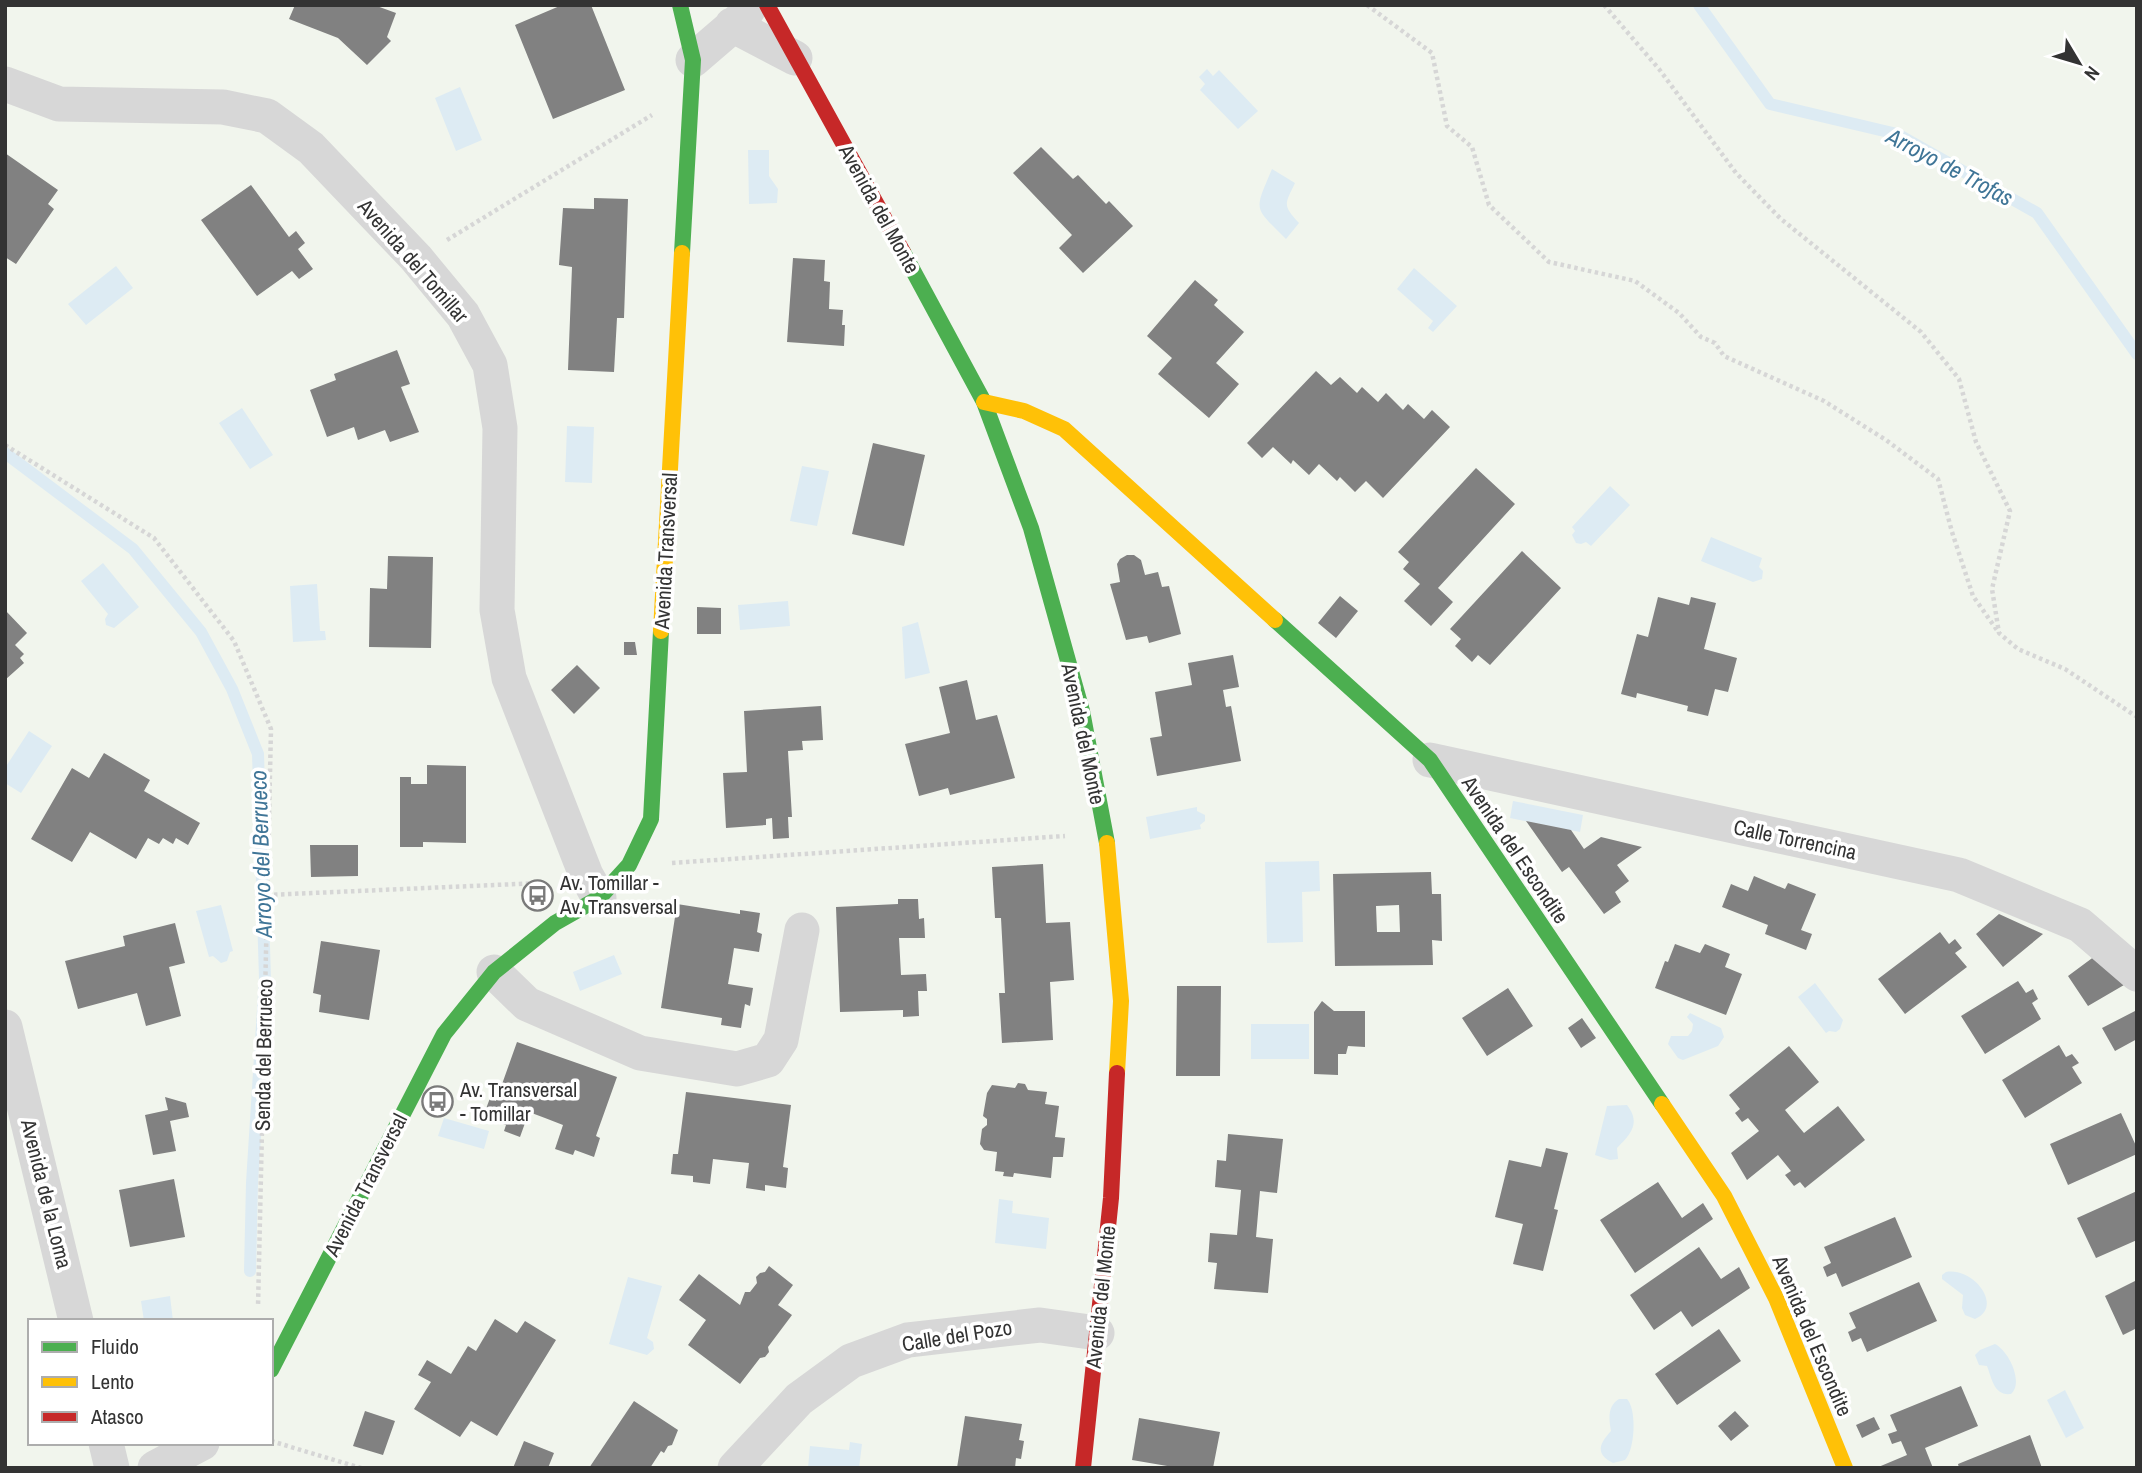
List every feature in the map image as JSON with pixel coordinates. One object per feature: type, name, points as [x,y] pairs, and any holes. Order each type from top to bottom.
[{"type":"street","name":"Avenida del Monte","points":[[767,5],[984,402],[1035,541],[1082,711],[1110,860],[1121,1001],[1111,1198],[1083,1468]]},
{"type":"street","name":"Avenida Transversal","points":[[681,7],[699,25],[710,28],[741,15]]},
{"type":"street","name":"Avenida Transversal","points":[[273,1366],[444,1034],[494,972],[555,923],[599,898],[629,865],[651,819],[693,60],[681,7]]},
{"type":"street","points":[[693,60],[741,15],[794,58]]},
{"type":"street","name":"Avenida del Tomillar","points":[[5,84],[58,104],[223,107],[267,116],[311,149],[416,258],[463,315],[490,365],[500,428],[497,610],[509,678],[586,874],[599,898]]},
{"type":"street","name":"Avenida del Escondite","points":[[984,402],[1024,411],[1064,429],[1430,761],[1724,1196],[1776,1298],[1845,1468]]},
{"type":"street","name":"Calle Torrencina","points":[[1430,761],[1959,876],[2080,925],[2137,974]]},
{"type":"street","points":[[494,972],[527,1004],[640,1053],[737,1069],[768,1060],[781,1040],[802,930]]},
{"type":"street","name":"Avenida de la Loma","points":[[5,1027],[76,1319]]},
{"type":"street","name":"Calle del Pozo","points":[[735,1468],[799,1399],[851,1361],[908,1340],[1040,1325],[1097,1333]]},
{"type":"street","points":[[106,1445],[112,1468]]},
{"type":"street","points":[[155,1468],[198,1445]]},
{"type":"path","points":[[1367,5],[1432,53],[1447,126],[1472,147],[1489,205],[1549,262],[1635,281],[1679,313],[1701,337],[1715,343],[1724,356],[1824,401],[1886,440],[1938,479],[1973,596],[1999,634],[2018,649],[2065,669],[2137,717]]},
{"type":"path","points":[[1604,5],[1659,69],[1745,182],[1781,219],[1922,332],[1959,379],[1976,442],[2010,511],[1992,589],[1999,634]]},
{"type":"path","points":[[416,258],[655,113]]},
{"type":"path","name":"Senda del Berrueco","points":[[5,445],[154,538],[234,641],[271,729],[258,1319]]},
{"type":"path","points":[[651,819],[663,864],[1066,836]]},
{"type":"path","points":[[267,895],[540,883],[532,893]]},
{"type":"path","points":[[273,1442],[361,1468]]},
{"type":"shaded area","points":[[5,5],[2137,5],[2137,1468],[5,1468]]},
{"type":"shaded area","points":[[1207,69],[1213,76],[1219,70],[1258,111],[1238,129],[1200,90],[1205,84],[1199,77]]},
{"type":"shaded area","points":[[460,87],[482,140],[456,151],[435,98]]},
{"type":"shaded area","points":[[748,150],[769,150],[769,176],[778,189],[777,203],[749,204]]},
{"type":"shaded area","points":[[1272,169],[1295,183],[1287,204],[1299,223],[1286,239],[1267,220],[1260,208],[1262,193]]},
{"type":"shaded area","points":[[116,266],[133,288],[86,325],[68,304]]},
{"type":"shaded area","points":[[1414,268],[1457,306],[1433,332],[1428,328],[1433,321],[1397,289]]},
{"type":"shaded area","points":[[242,408],[273,455],[250,469],[219,423]]},
{"type":"shaded area","points":[[567,426],[594,427],[592,483],[565,482]]},
{"type":"shaded area","points":[[802,466],[829,471],[817,526],[790,521]]},
{"type":"shaded area","points":[[1610,486],[1630,505],[1591,546],[1586,542],[1576,543],[1572,527]]},
{"type":"shaded area","points":[[1711,537],[1762,558],[1759,567],[1763,571],[1762,579],[1753,582],[1701,561]]},
{"type":"shaded area","points":[[103,563],[139,607],[114,628],[106,625],[108,614],[81,581]]},
{"type":"shaded area","points":[[317,584],[320,631],[325,631],[326,640],[293,642],[290,586]]},
{"type":"shaded area","points":[[788,601],[790,626],[740,630],[738,605]]},
{"type":"shaded area","points":[[918,622],[930,673],[905,679],[902,627]]},
{"type":"shaded area","points":[[29,731],[52,746],[21,793],[5,783],[5,768]]},
{"type":"shaded area","points":[[1513,801],[1583,815],[1580,832],[1510,818]]},
{"type":"shaded area","points":[[1197,807],[1197,811],[1205,815],[1201,829],[1150,839],[1146,817]]},
{"type":"shaded area","points":[[1319,861],[1320,891],[1302,892],[1303,942],[1267,943],[1265,862]]},
{"type":"shaded area","points":[[221,905],[233,951],[227,961],[221,963],[213,956],[209,957],[196,911]]},
{"type":"shaded area","points":[[614,955],[622,974],[580,991],[573,972]]},
{"type":"shaded area","points":[[1815,983],[1843,1020],[1836,1032],[1826,1033],[1798,997]]},
{"type":"shaded area","points":[[1690,1013],[1721,1028],[1724,1037],[1718,1046],[1683,1060],[1678,1058],[1668,1044],[1671,1036],[1688,1036],[1692,1031],[1693,1024],[1687,1017]]},
{"type":"shaded area","points":[[1251,1024],[1309,1024],[1309,1059],[1251,1059]]},
{"type":"shaded area","points":[[1627,1105],[1634,1123],[1630,1133],[1617,1148],[1618,1159],[1610,1160],[1595,1155],[1607,1106]]},
{"type":"shaded area","points":[[444,1118],[489,1131],[484,1149],[438,1136]]},
{"type":"shaded area","points":[[999,1199],[1013,1201],[1012,1213],[1049,1218],[1046,1249],[995,1243]]},
{"type":"shaded area","points":[[1946,1272],[1966,1276],[1982,1289],[1987,1306],[1975,1319],[1965,1315],[1962,1308],[1963,1295],[1942,1279]]},
{"type":"shaded area","points":[[628,1277],[662,1286],[647,1338],[653,1342],[654,1349],[647,1355],[609,1344]]},
{"type":"shaded area","points":[[170,1296],[173,1319],[144,1319],[141,1301]]},
{"type":"shaded area","points":[[1995,1344],[2005,1353],[2013,1368],[2016,1383],[2011,1394],[1997,1389],[1987,1366],[1979,1365],[1975,1355]]},
{"type":"shaded area","points":[[2065,1390],[2084,1428],[2066,1438],[2047,1400]]},
{"type":"shaded area","points":[[1619,1399],[1627,1399],[1630,1404],[1633,1439],[1625,1460],[1613,1463],[1603,1456],[1601,1448],[1611,1431],[1609,1418],[1612,1405]]},
{"type":"shaded area","points":[[850,1442],[862,1444],[859,1468],[808,1468],[810,1446],[849,1450]]},
{"type":"building","points":[[295,5],[374,5],[396,13],[387,37],[391,41],[367,65],[338,38],[289,19]]},
{"type":"building","points":[[562,5],[591,5],[625,90],[553,119],[515,25]]},
{"type":"building","points":[[1041,147],[1073,179],[1078,175],[1106,204],[1109,201],[1133,226],[1083,273],[1059,248],[1072,235],[1013,173]]},
{"type":"building","points":[[5,153],[58,190],[48,204],[54,209],[16,264],[5,257]]},
{"type":"building","points":[[251,185],[289,237],[296,231],[305,243],[298,249],[313,269],[299,279],[292,271],[257,296],[201,220]]},
{"type":"building","points":[[594,198],[628,199],[624,318],[617,318],[614,372],[568,370],[572,267],[559,265],[563,208],[594,209]]},
{"type":"building","points":[[793,258],[825,260],[824,281],[830,282],[829,309],[843,310],[844,346],[787,342]]},
{"type":"building","points":[[1195,280],[1218,300],[1214,305],[1244,332],[1216,363],[1239,384],[1209,418],[1158,374],[1172,358],[1147,336]]},
{"type":"building","points":[[397,350],[410,384],[401,387],[419,432],[390,442],[385,430],[358,440],[354,427],[327,437],[310,390],[336,380],[334,374]]},
{"type":"building","points":[[1316,371],[1331,385],[1340,377],[1357,393],[1362,387],[1378,402],[1386,393],[1403,410],[1408,404],[1424,419],[1432,410],[1450,427],[1383,498],[1366,481],[1355,492],[1340,477],[1337,481],[1319,464],[1309,475],[1293,460],[1291,464],[1273,447],[1262,458],[1247,443]]},
{"type":"building","points":[[873,443],[925,455],[904,546],[852,534]]},
{"type":"building","points":[[1476,468],[1515,504],[1438,588],[1453,602],[1431,626],[1404,601],[1420,584],[1403,569],[1409,562],[1398,552]]},
{"type":"building","points":[[1522,551],[1561,588],[1490,665],[1478,655],[1472,662],[1455,646],[1461,639],[1450,629]]},
{"type":"building","points":[[1127,555],[1134,555],[1141,560],[1145,575],[1158,572],[1162,587],[1169,586],[1181,634],[1149,643],[1147,636],[1126,640],[1110,584],[1120,582],[1117,564]]},
{"type":"building","points":[[388,556],[433,557],[431,648],[369,647],[370,588],[387,589]]},
{"type":"building","points":[[1340,596],[1358,611],[1336,638],[1318,623]]},
{"type":"building","points":[[1658,597],[1689,605],[1691,597],[1716,603],[1704,649],[1737,658],[1728,692],[1715,689],[1708,716],[1687,711],[1688,706],[1637,693],[1636,698],[1621,694],[1637,634],[1648,637]]},
{"type":"building","points":[[697,607],[721,608],[721,634],[697,634]]},
{"type":"building","points":[[5,610],[27,633],[15,645],[24,654],[20,658],[24,663],[5,680]]},
{"type":"building","points":[[624,642],[635,642],[637,655],[624,655]]},
{"type":"building","points":[[1233,655],[1239,687],[1223,690],[1226,707],[1231,706],[1241,761],[1157,776],[1150,738],[1162,736],[1155,692],[1192,685],[1188,663]]},
{"type":"building","points":[[577,665],[600,688],[574,714],[551,690]]},
{"type":"building","points":[[967,680],[976,720],[997,715],[1015,778],[950,795],[948,788],[919,796],[905,744],[950,733],[939,687]]},
{"type":"building","points":[[821,706],[823,740],[802,741],[803,750],[788,751],[792,817],[788,817],[789,838],[773,839],[772,818],[766,819],[766,825],[726,828],[723,773],[747,772],[744,711]]},
{"type":"building","points":[[104,753],[150,780],[144,791],[200,823],[188,845],[176,838],[173,844],[163,838],[159,844],[148,838],[136,859],[90,832],[72,862],[31,839],[72,768],[89,778]]},
{"type":"building","points":[[427,765],[466,766],[466,843],[423,842],[423,847],[400,847],[400,777],[411,777],[411,784],[427,784]]},
{"type":"building","points":[[1526,821],[1571,830],[1584,849],[1601,837],[1642,847],[1617,865],[1629,881],[1615,892],[1621,902],[1604,914],[1569,867],[1562,872]]},
{"type":"building","points":[[310,845],[358,845],[358,876],[311,877]]},
{"type":"building","points":[[1043,864],[1046,923],[1070,922],[1074,980],[1050,982],[1053,1040],[1002,1043],[999,993],[1005,993],[1001,918],[995,918],[992,867]]},
{"type":"building","points":[[1431,872],[1432,894],[1441,894],[1442,941],[1432,940],[1433,965],[1335,966],[1333,874]],"holes":[[[1399,905],[1400,932],[1377,932],[1376,906]]]},
{"type":"building","points":[[1754,876],[1785,889],[1788,883],[1816,894],[1801,930],[1812,934],[1806,950],[1765,934],[1768,925],[1722,907],[1731,884],[1748,891]]},
{"type":"building","points":[[898,899],[918,899],[919,919],[924,918],[925,938],[899,938],[901,975],[926,974],[927,991],[918,991],[919,1016],[903,1017],[903,1010],[840,1012],[836,907],[898,904]]},
{"type":"building","points":[[677,904],[740,914],[740,910],[760,913],[757,932],[762,934],[759,952],[734,948],[728,984],[753,988],[750,1006],[745,1004],[741,1028],[721,1025],[722,1018],[661,1008]]},
{"type":"building","points":[[1999,914],[2043,934],[2003,967],[1976,934]]},
{"type":"building","points":[[175,923],[185,963],[169,967],[181,1016],[146,1026],[137,993],[78,1009],[65,961],[125,946],[123,936]]},
{"type":"building","points":[[1940,932],[1949,944],[1955,939],[1962,948],[1955,953],[1967,967],[1905,1014],[1878,979]]},
{"type":"building","points":[[321,941],[380,950],[369,1020],[319,1012],[321,995],[313,993]]},
{"type":"building","points":[[1675,944],[1700,953],[1705,944],[1730,954],[1725,967],[1742,974],[1726,1015],[1655,988]]},
{"type":"building","points":[[2095,956],[2124,985],[2088,1006],[2068,976]]},
{"type":"building","points":[[2018,981],[2026,993],[2033,989],[2038,999],[2032,1003],[2041,1019],[1985,1054],[1961,1016]]},
{"type":"building","points":[[1177,986],[1221,986],[1220,1076],[1176,1076]]},
{"type":"building","points":[[1508,988],[1533,1026],[1487,1056],[1462,1018]]},
{"type":"building","points":[[1322,1001],[1334,1011],[1365,1011],[1365,1047],[1348,1046],[1346,1054],[1338,1054],[1338,1075],[1314,1074],[1314,1012]]},
{"type":"building","points":[[2135,1011],[2137,1039],[2115,1051],[2102,1028]]},
{"type":"building","points":[[1582,1018],[1596,1038],[1581,1048],[1568,1028]]},
{"type":"building","points":[[517,1042],[617,1077],[596,1136],[600,1138],[594,1157],[575,1150],[573,1155],[555,1149],[563,1125],[529,1112],[520,1137],[504,1131],[506,1125],[483,1117],[490,1098],[496,1101]]},
{"type":"building","points":[[2059,1045],[2066,1057],[2072,1054],[2079,1063],[2072,1067],[2082,1083],[2025,1118],[2002,1080]]},
{"type":"building","points":[[1789,1046],[1819,1082],[1785,1110],[1804,1133],[1838,1106],[1865,1140],[1805,1188],[1800,1182],[1794,1186],[1785,1175],[1791,1171],[1778,1155],[1747,1180],[1731,1153],[1759,1131],[1748,1118],[1742,1122],[1735,1113],[1740,1109],[1729,1095]]},
{"type":"building","points":[[1018,1083],[1025,1084],[1028,1090],[1047,1092],[1045,1104],[1059,1106],[1055,1137],[1065,1138],[1063,1157],[1053,1157],[1051,1178],[1014,1173],[1013,1177],[1003,1176],[1004,1172],[995,1171],[997,1152],[984,1150],[980,1144],[982,1129],[987,1125],[987,1119],[983,1116],[987,1093],[992,1085],[1015,1088]]},
{"type":"building","points":[[686,1092],[791,1105],[783,1167],[788,1168],[786,1188],[765,1185],[765,1191],[746,1188],[749,1163],[713,1159],[710,1184],[693,1182],[693,1176],[671,1174],[673,1154],[678,1154]]},
{"type":"building","points":[[165,1097],[186,1103],[189,1117],[170,1121],[176,1151],[153,1155],[145,1115],[168,1110]]},
{"type":"building","points":[[2121,1113],[2137,1148],[2137,1154],[2068,1185],[2050,1144]]},
{"type":"building","points":[[1228,1134],[1283,1139],[1277,1193],[1260,1191],[1256,1237],[1273,1239],[1268,1293],[1214,1289],[1217,1263],[1208,1262],[1210,1233],[1237,1235],[1241,1190],[1215,1187],[1217,1160],[1226,1161]]},
{"type":"building","points":[[1546,1148],[1568,1153],[1543,1271],[1513,1264],[1523,1224],[1495,1217],[1509,1160],[1541,1167]]},
{"type":"building","points":[[174,1179],[185,1237],[130,1247],[119,1190]]},
{"type":"building","points":[[1658,1182],[1682,1218],[1703,1203],[1713,1219],[1635,1273],[1600,1220]]},
{"type":"building","points":[[2137,1191],[2137,1240],[2096,1258],[2077,1218]]},
{"type":"building","points":[[1895,1217],[1912,1257],[1842,1287],[1836,1273],[1827,1277],[1823,1267],[1831,1263],[1824,1247]]},
{"type":"building","points":[[1699,1247],[1721,1279],[1739,1267],[1750,1288],[1692,1327],[1681,1311],[1654,1330],[1630,1295]]},
{"type":"building","points":[[769,1266],[793,1285],[778,1305],[792,1315],[768,1347],[769,1352],[760,1358],[740,1384],[688,1345],[706,1320],[679,1300],[699,1274],[740,1305],[745,1292],[750,1292],[757,1283],[756,1277]]},
{"type":"building","points":[[2137,1280],[2137,1328],[2123,1335],[2105,1296]]},
{"type":"building","points":[[1919,1282],[1937,1321],[1867,1352],[1861,1338],[1852,1342],[1848,1332],[1856,1328],[1849,1313]]},
{"type":"building","points":[[495,1319],[517,1333],[525,1321],[556,1340],[497,1436],[471,1421],[460,1437],[414,1409],[431,1382],[418,1375],[427,1360],[451,1374],[468,1346],[476,1351]]},
{"type":"building","points":[[1719,1329],[1741,1361],[1677,1405],[1655,1374]]},
{"type":"building","points":[[1961,1386],[1978,1426],[1925,1448],[1933,1468],[1876,1468],[1907,1455],[1901,1441],[1892,1444],[1888,1434],[1897,1431],[1890,1415]]},
{"type":"building","points":[[634,1401],[678,1430],[672,1445],[668,1446],[664,1453],[661,1451],[650,1468],[589,1468]]},
{"type":"building","points":[[365,1411],[395,1421],[383,1455],[353,1446]]},
{"type":"building","points":[[1735,1411],[1749,1426],[1731,1441],[1718,1426]]},
{"type":"building","points":[[965,1416],[1022,1424],[1019,1440],[1024,1441],[1021,1459],[1016,1458],[1015,1468],[957,1468]]},
{"type":"building","points":[[1874,1417],[1880,1429],[1862,1438],[1856,1425]]},
{"type":"building","points":[[1139,1418],[1220,1432],[1213,1468],[1179,1468],[1132,1460]]},
{"type":"building","points":[[2030,1435],[2042,1468],[1959,1468],[1958,1464]]},
{"type":"building","points":[[524,1441],[554,1453],[548,1468],[513,1468]]},
{"type":"waterway","name":"Arroyo de Trofas","points":[[1699,5],[1770,104],[1897,134],[2037,213],[2137,354]]},
{"type":"waterway","name":"Arroyo del Berrueco","points":[[5,453],[133,549],[201,632],[232,689],[258,754],[265,978],[252,1183],[250,1271]]},
{"type":"traffic: fast","points":[[680,5],[693,60],[682,253]]},
{"type":"traffic: fast","points":[[903,252],[984,402],[1031,528],[1082,711],[1107,843]]},
{"type":"traffic: fast","points":[[1275,620],[1430,760],[1662,1104]]},
{"type":"traffic: fast","points":[[273,1366],[444,1034],[494,972],[555,923],[599,898],[629,865],[651,819],[661,631]]},
{"type":"traffic: slow","points":[[661,631],[682,253]]},
{"type":"traffic: slow","points":[[984,402],[1024,411],[1064,429],[1275,620]]},
{"type":"traffic: slow","points":[[1107,843],[1121,1001],[1117,1073]]},
{"type":"traffic: slow","points":[[1662,1104],[1724,1196],[1776,1298],[1845,1468]]},
{"type":"traffic: jam","points":[[767,5],[903,252]]},
{"type":"traffic: jam","points":[[1083,1468],[1111,1198],[1117,1073]]},
{"type":"place","name":"Av. Tomillar - Av. Transversal","points":[[537,895]]},
{"type":"place","name":"Av. Transversal - Tomillar","points":[[437,1102]]}]
